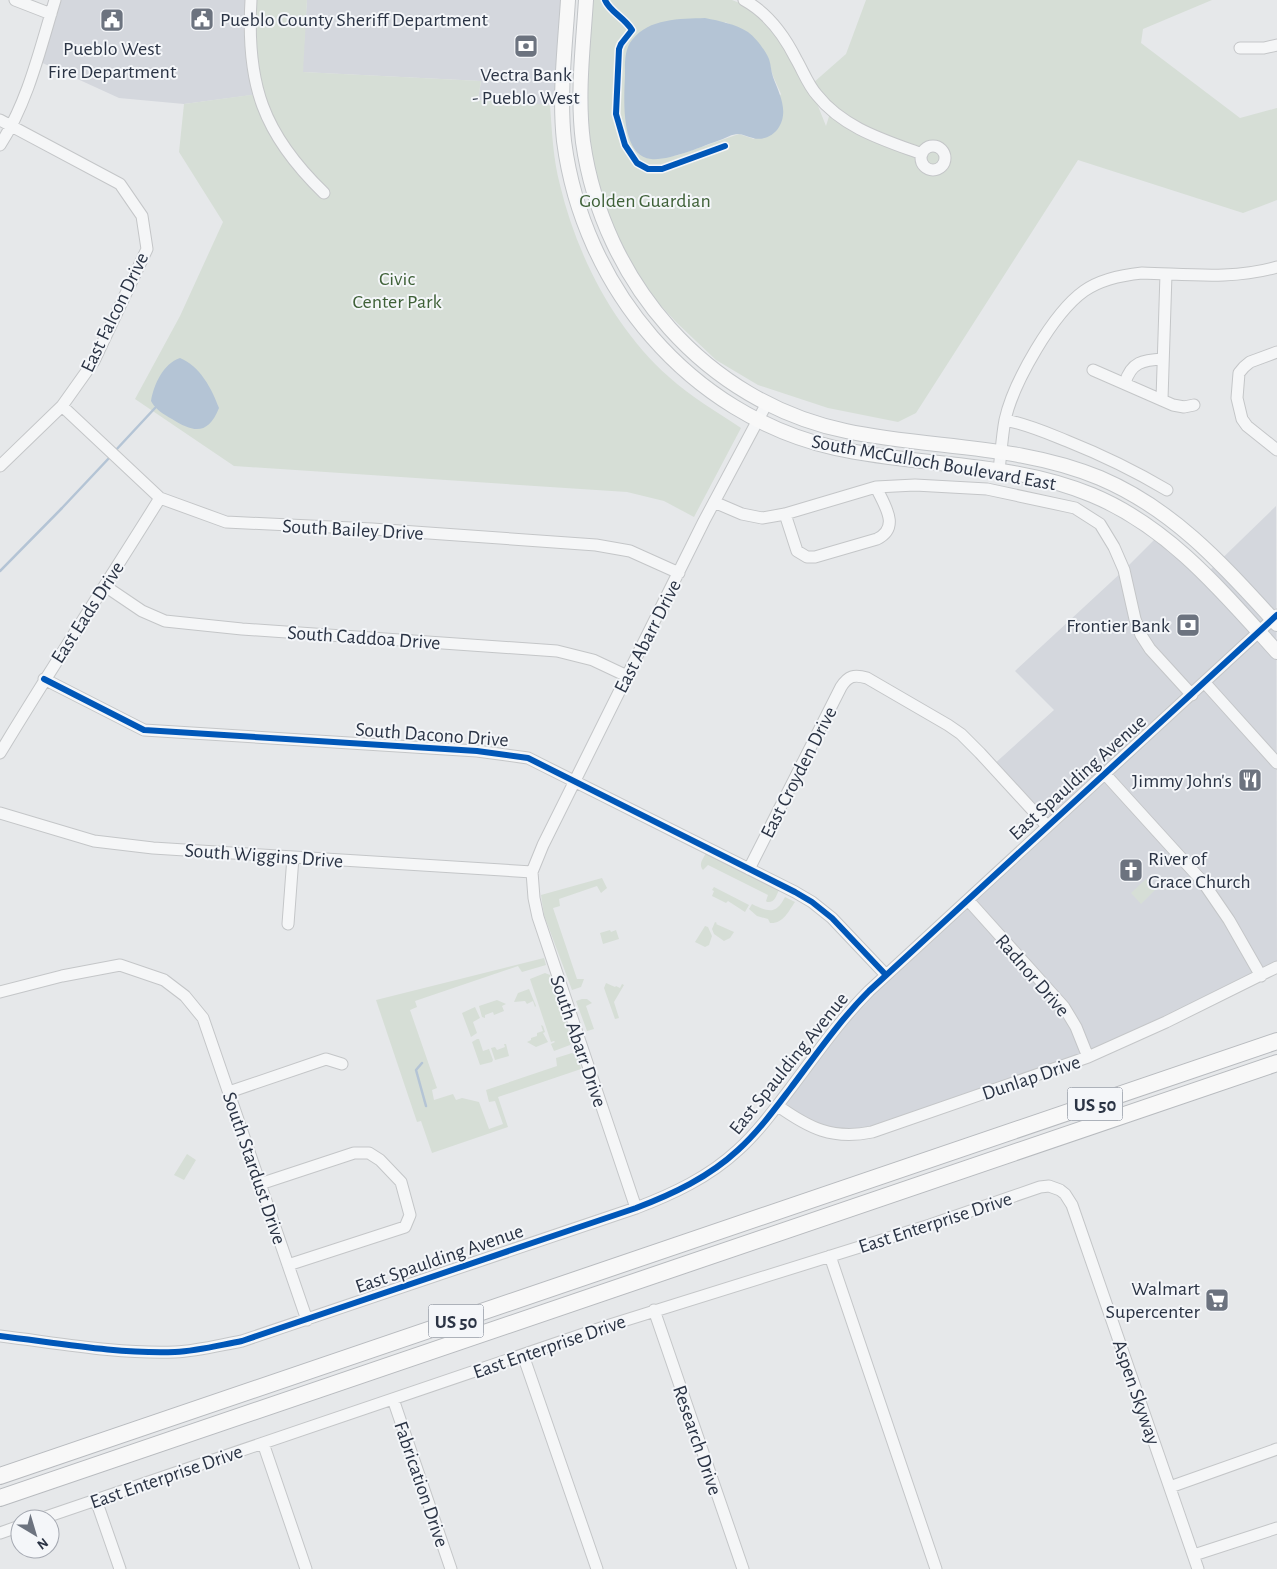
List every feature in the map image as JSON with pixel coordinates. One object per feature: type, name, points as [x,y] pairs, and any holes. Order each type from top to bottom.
[{"type":"highway","name":"US 50","points":[[0,1476],[1277,1041]]},
{"type":"highway","name":"US 50","points":[[0,1498],[1277,1063]]},
{"type":"main road","name":"South McCulloch Boulevard East","points":[[568,0],[562,84],[563,130],[572,184],[592,242],[622,299],[638,322],[679,365],[708,389],[734,406],[758,420],[803,439],[844,450],[880,456],[999,470],[1077,489],[1110,503],[1141,521],[1190,559],[1277,652]]},
{"type":"main road","name":"South McCulloch Boulevard East","points":[[586,0],[581,84],[582,128],[590,180],[609,235],[638,289],[653,311],[692,352],[744,390],[767,403],[809,421],[848,432],[1002,452],[1047,460],[1091,474],[1151,505],[1203,545],[1276,620]]},
{"type":"street","points":[[15,0],[51,14]]},
{"type":"street","points":[[0,145],[11,126],[29,82],[54,0]]},
{"type":"street","points":[[251,0],[250,48],[254,79],[264,109],[276,134],[291,158],[324,193]]},
{"type":"street","points":[[744,0],[760,10],[780,31],[812,88],[831,110],[859,129],[922,154]]},
{"type":"street","points":[[1240,48],[1264,48],[1277,45]]},
{"type":"street","points":[[0,120],[11,126]]},
{"type":"street","name":"East Falcon Drive","points":[[0,466],[62,406],[94,361],[147,249],[142,216],[120,184],[11,126]]},
{"type":"street","points":[[999,470],[1005,420],[1013,395],[1029,364],[1059,316],[1085,290],[1114,277],[1142,273],[1230,276],[1277,267]]},
{"type":"street","points":[[1162,399],[1166,274]]},
{"type":"street","points":[[1277,352],[1250,362],[1244,367],[1239,373],[1237,398],[1238,410],[1247,426],[1277,450]]},
{"type":"street","points":[[1125,383],[1133,367],[1150,360],[1163,359]]},
{"type":"street","points":[[1093,370],[1174,405],[1194,406]]},
{"type":"street","name":"East Abarr Drive","points":[[532,872],[543,845],[714,502],[767,403]]},
{"type":"street","name":"South Bailey Drive","points":[[62,406],[160,498],[226,522],[391,531],[614,547],[644,557],[679,573]]},
{"type":"street","points":[[1005,420],[1035,428],[1099,454],[1167,490]]},
{"type":"street","points":[[714,502],[756,518],[772,517],[876,487],[916,485],[987,489],[1075,508],[1100,524],[1114,547],[1124,570],[1135,619],[1141,635],[1150,649],[1192,695]]},
{"type":"street","points":[[785,514],[797,551],[803,556],[814,557],[877,539],[886,534],[889,530],[890,522],[876,487]]},
{"type":"street","name":"East Eads Drive","points":[[0,752],[44,679],[160,498]]},
{"type":"street","name":"South Caddoa Drive","points":[[105,586],[142,611],[165,621],[242,629],[557,651],[593,660],[627,676]]},
{"type":"street","name":"East Spaulding Avenue","points":[[0,1336],[115,1350],[176,1352],[199,1350],[242,1341],[636,1208],[682,1188],[717,1168],[744,1145],[778,1106],[844,1018],[886,975],[1259,632],[1276,620]]},
{"type":"street","name":"East Croyden Drive","points":[[749,869],[841,688],[849,677],[861,676],[867,678],[955,730],[980,753],[1047,826]]},
{"type":"street","name":"South Dacono Drive","points":[[44,679],[144,730],[478,752],[528,758],[795,892],[822,909],[843,928],[886,975]]},
{"type":"street","points":[[1205,683],[1277,763]]},
{"type":"street","points":[[1106,774],[1203,882],[1229,920],[1261,976]]},
{"type":"street","name":"South Wiggins Drive","points":[[0,813],[94,841],[153,848],[532,872]]},
{"type":"street","points":[[288,924],[293,857]]},
{"type":"street","name":"South Abarr Drive","points":[[532,872],[534,898],[540,924],[636,1208]]},
{"type":"street","name":"Radnor Drive","points":[[968,900],[1064,1007],[1076,1027],[1088,1057]]},
{"type":"street","name":"South Stardust Drive","points":[[0,992],[62,976],[120,965],[164,980],[185,996],[203,1018],[306,1320]]},
{"type":"street","name":"Dunlap Drive","points":[[778,1106],[796,1118],[827,1133],[856,1136],[872,1132],[1088,1057],[1161,1025],[1277,967]]},
{"type":"street","points":[[229,1092],[326,1059],[342,1064]]},
{"type":"street","points":[[260,1184],[354,1153],[369,1153],[380,1160],[401,1182],[410,1216],[405,1228],[288,1265]]},
{"type":"street","name":"East Enterprise Drive","points":[[60,1512],[654,1310],[922,1227],[1040,1187],[1049,1186],[1060,1190]]},
{"type":"street","name":"Aspen Skyway","points":[[1060,1190],[1065,1194],[1076,1215],[1198,1569]]},
{"type":"street","points":[[830,1256],[936,1569]]},
{"type":"street","name":"Research Drive","points":[[654,1310],[743,1569]]},
{"type":"street","points":[[523,1354],[597,1569]]},
{"type":"street","name":"Fabrication Drive","points":[[393,1399],[451,1569]]},
{"type":"street","points":[[264,1443],[306,1569]]},
{"type":"street","points":[[1170,1487],[1277,1449]]},
{"type":"street","points":[[96,1500],[120,1569]]},
{"type":"street","points":[[1194,1555],[1277,1528]]},
{"type":"shaded area","points":[[55,0],[251,0],[259,94],[184,104],[119,98],[36,60]]},
{"type":"shaded area","points":[[307,0],[568,0],[562,107],[478,100],[481,81],[302,72]]},
{"type":"shaded area","points":[[1276,506],[1277,967],[1156,1027],[992,1091],[840,1135],[778,1106],[836,1028],[1047,826],[992,766],[1054,710],[1015,671],[1160,534],[1206,574]]},
{"type":"green space","name":"Civic Center Park","points":[[251,0],[307,0],[303,72],[481,81],[478,100],[550,105],[554,155],[567,212],[587,264],[600,289],[631,336],[649,358],[686,391],[741,428],[694,517],[664,501],[627,492],[234,466],[135,399],[180,316],[223,222],[179,152],[184,104],[258,94]]},
{"type":"green space","name":"Golden Guardian","points":[[592,0],[732,0],[747,6],[775,31],[816,101],[826,126],[831,110],[813,83],[846,54],[866,0],[1212,0],[1143,29],[1141,43],[1240,118],[1277,108],[1277,200],[1243,213],[1078,160],[916,413],[898,422],[828,408],[758,385],[716,360],[676,322],[649,293],[600,200],[587,148],[584,98]],"holes":[[[725,22],[749,33],[768,58],[781,94],[754,139],[739,134],[678,155],[651,159]]]},
{"type":"green space","points":[[706,853],[779,890],[775,899],[767,902],[768,895],[708,865],[703,870],[701,864]]},
{"type":"green space","points":[[602,878],[607,888],[601,893],[597,886],[559,899],[560,906],[553,908],[577,979],[584,979],[581,987],[572,990],[544,915],[541,895]]},
{"type":"green space","points":[[1146,879],[1156,889],[1141,904],[1131,893]]},
{"type":"green space","points":[[714,887],[749,905],[745,912],[728,901],[726,903],[712,896]]},
{"type":"green space","points":[[785,897],[795,902],[785,917],[775,923],[770,923],[768,919],[757,916],[749,909],[752,904],[767,910],[775,909],[782,903]]},
{"type":"green space","points":[[715,922],[734,932],[730,938],[724,941],[714,934],[712,929]]},
{"type":"green space","points":[[705,926],[708,927],[712,936],[709,945],[705,947],[695,942]]},
{"type":"green space","points":[[610,930],[611,932],[616,930],[619,939],[603,944],[600,933]]},
{"type":"green space","points":[[544,958],[546,965],[522,972],[518,966],[415,1001],[417,1007],[410,1010],[437,1088],[432,1090],[434,1100],[453,1094],[456,1100],[462,1098],[479,1102],[489,1129],[503,1124],[495,1101],[489,1102],[486,1090],[557,1066],[556,1058],[572,1053],[577,1055],[581,1069],[498,1097],[508,1127],[432,1153],[421,1121],[417,1122],[376,1000]]},
{"type":"green space","points":[[545,973],[550,975],[572,1041],[570,1045],[554,1051],[551,1044],[555,1042],[551,1042],[530,979]]},
{"type":"green space","points":[[606,983],[620,988],[622,984],[624,985],[614,1002],[619,1018],[615,1019],[604,988]]},
{"type":"green space","points":[[529,989],[536,1006],[535,1007],[533,1001],[527,1004],[525,1001],[514,1002],[518,993]]},
{"type":"green space","points":[[587,999],[592,1003],[586,1006],[594,1029],[587,1031],[576,1001]]},
{"type":"green space","points":[[497,1000],[506,1004],[502,1006],[504,1011],[494,1015],[493,1012],[485,1015],[485,1018],[482,1017],[479,1006]]},
{"type":"green space","points":[[475,1007],[480,1018],[473,1022],[477,1033],[471,1037],[462,1013]]},
{"type":"green space","points":[[541,1025],[548,1042],[536,1047],[527,1042],[537,1036],[537,1033],[543,1031]]},
{"type":"green space","points":[[479,1039],[483,1051],[489,1049],[492,1062],[480,1065],[472,1042]]},
{"type":"green space","points":[[504,1044],[506,1044],[509,1056],[495,1060],[491,1048],[495,1047],[497,1050],[505,1047]]},
{"type":"green space","points":[[187,1154],[196,1160],[184,1180],[174,1175]]},
{"type":"water","points":[[705,18],[743,29],[760,44],[769,59],[782,102],[782,121],[774,133],[764,138],[756,139],[736,134],[667,158],[651,159],[641,155],[634,148],[626,125],[624,98],[625,62],[629,44],[647,27],[666,21]]},
{"type":"water","points":[[180,358],[199,372],[213,393],[219,408],[210,423],[200,429],[180,424],[160,412],[151,401],[160,375],[169,365]]},
{"type":"waterway","points":[[115,451],[155,408]]},
{"type":"waterway","points":[[0,571],[110,457]]},
{"type":"waterway","points":[[422,1063],[416,1070],[426,1106]]},
{"type":"cycle path","points":[[605,0],[610,8],[632,30],[619,49],[616,114],[625,145],[637,163],[648,169],[662,169],[725,146]]},
{"type":"cycle path","points":[[0,1336],[87,1347],[153,1352],[192,1350],[242,1341],[636,1208],[703,1177],[727,1160],[752,1136],[772,1113],[837,1026],[869,991],[1277,615]]},
{"type":"cycle path","points":[[44,679],[144,730],[477,751],[528,758],[812,902],[832,918],[886,975]]},
{"type":"place","name":"Pueblo County Sheriff Department","points":[[202,19]]},
{"type":"place","name":"Pueblo West Fire Department","points":[[112,20]]},
{"type":"place","name":"Vectra Bank - Pueblo West","points":[[526,46]]},
{"type":"place","name":"Frontier Bank","points":[[1188,625]]},
{"type":"place","name":"Jimmy John's","points":[[1250,780]]},
{"type":"place","name":"River of Grace Church","points":[[1131,870]]},
{"type":"place","name":"Walmart Supercenter","points":[[1217,1300]]}]
